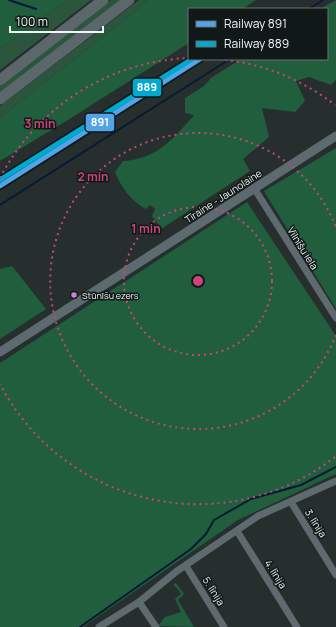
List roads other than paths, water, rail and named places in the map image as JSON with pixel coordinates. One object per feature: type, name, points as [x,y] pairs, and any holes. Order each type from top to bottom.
[{"type":"highway","points":[[0,80],[103,0]]},
{"type":"highway","points":[[0,99],[129,0]]},
{"type":"main road","name":"Tīraine - Jaunolaine","points":[[0,352],[336,136]]},
{"type":"street","name":"Vilnīšu iela","points":[[254,188],[336,318]]},
{"type":"street","points":[[99,627],[139,602],[186,566],[258,516],[336,481]]},
{"type":"street","name":"3. līnija","points":[[291,502],[336,575]]},
{"type":"street","name":"4. līnija","points":[[237,531],[297,627]]},
{"type":"street","name":"5. līnija","points":[[186,566],[224,627]]},
{"type":"street","points":[[139,602],[156,627]]},
{"type":"waterway","points":[[9,0],[36,9]]},
{"type":"waterway","points":[[311,8],[323,0]]},
{"type":"waterway","points":[[0,205],[228,60]]},
{"type":"waterway","points":[[80,627],[191,549],[206,534],[214,520],[251,499],[301,485],[336,467]]},
{"type":"rail line","name":"889","points":[[0,180],[190,60]]},
{"type":"rail line","name":"891","points":[[0,186],[198,60]]},
{"type":"place","name":"Stūnīšu ezers","points":[[74,295]]}]
